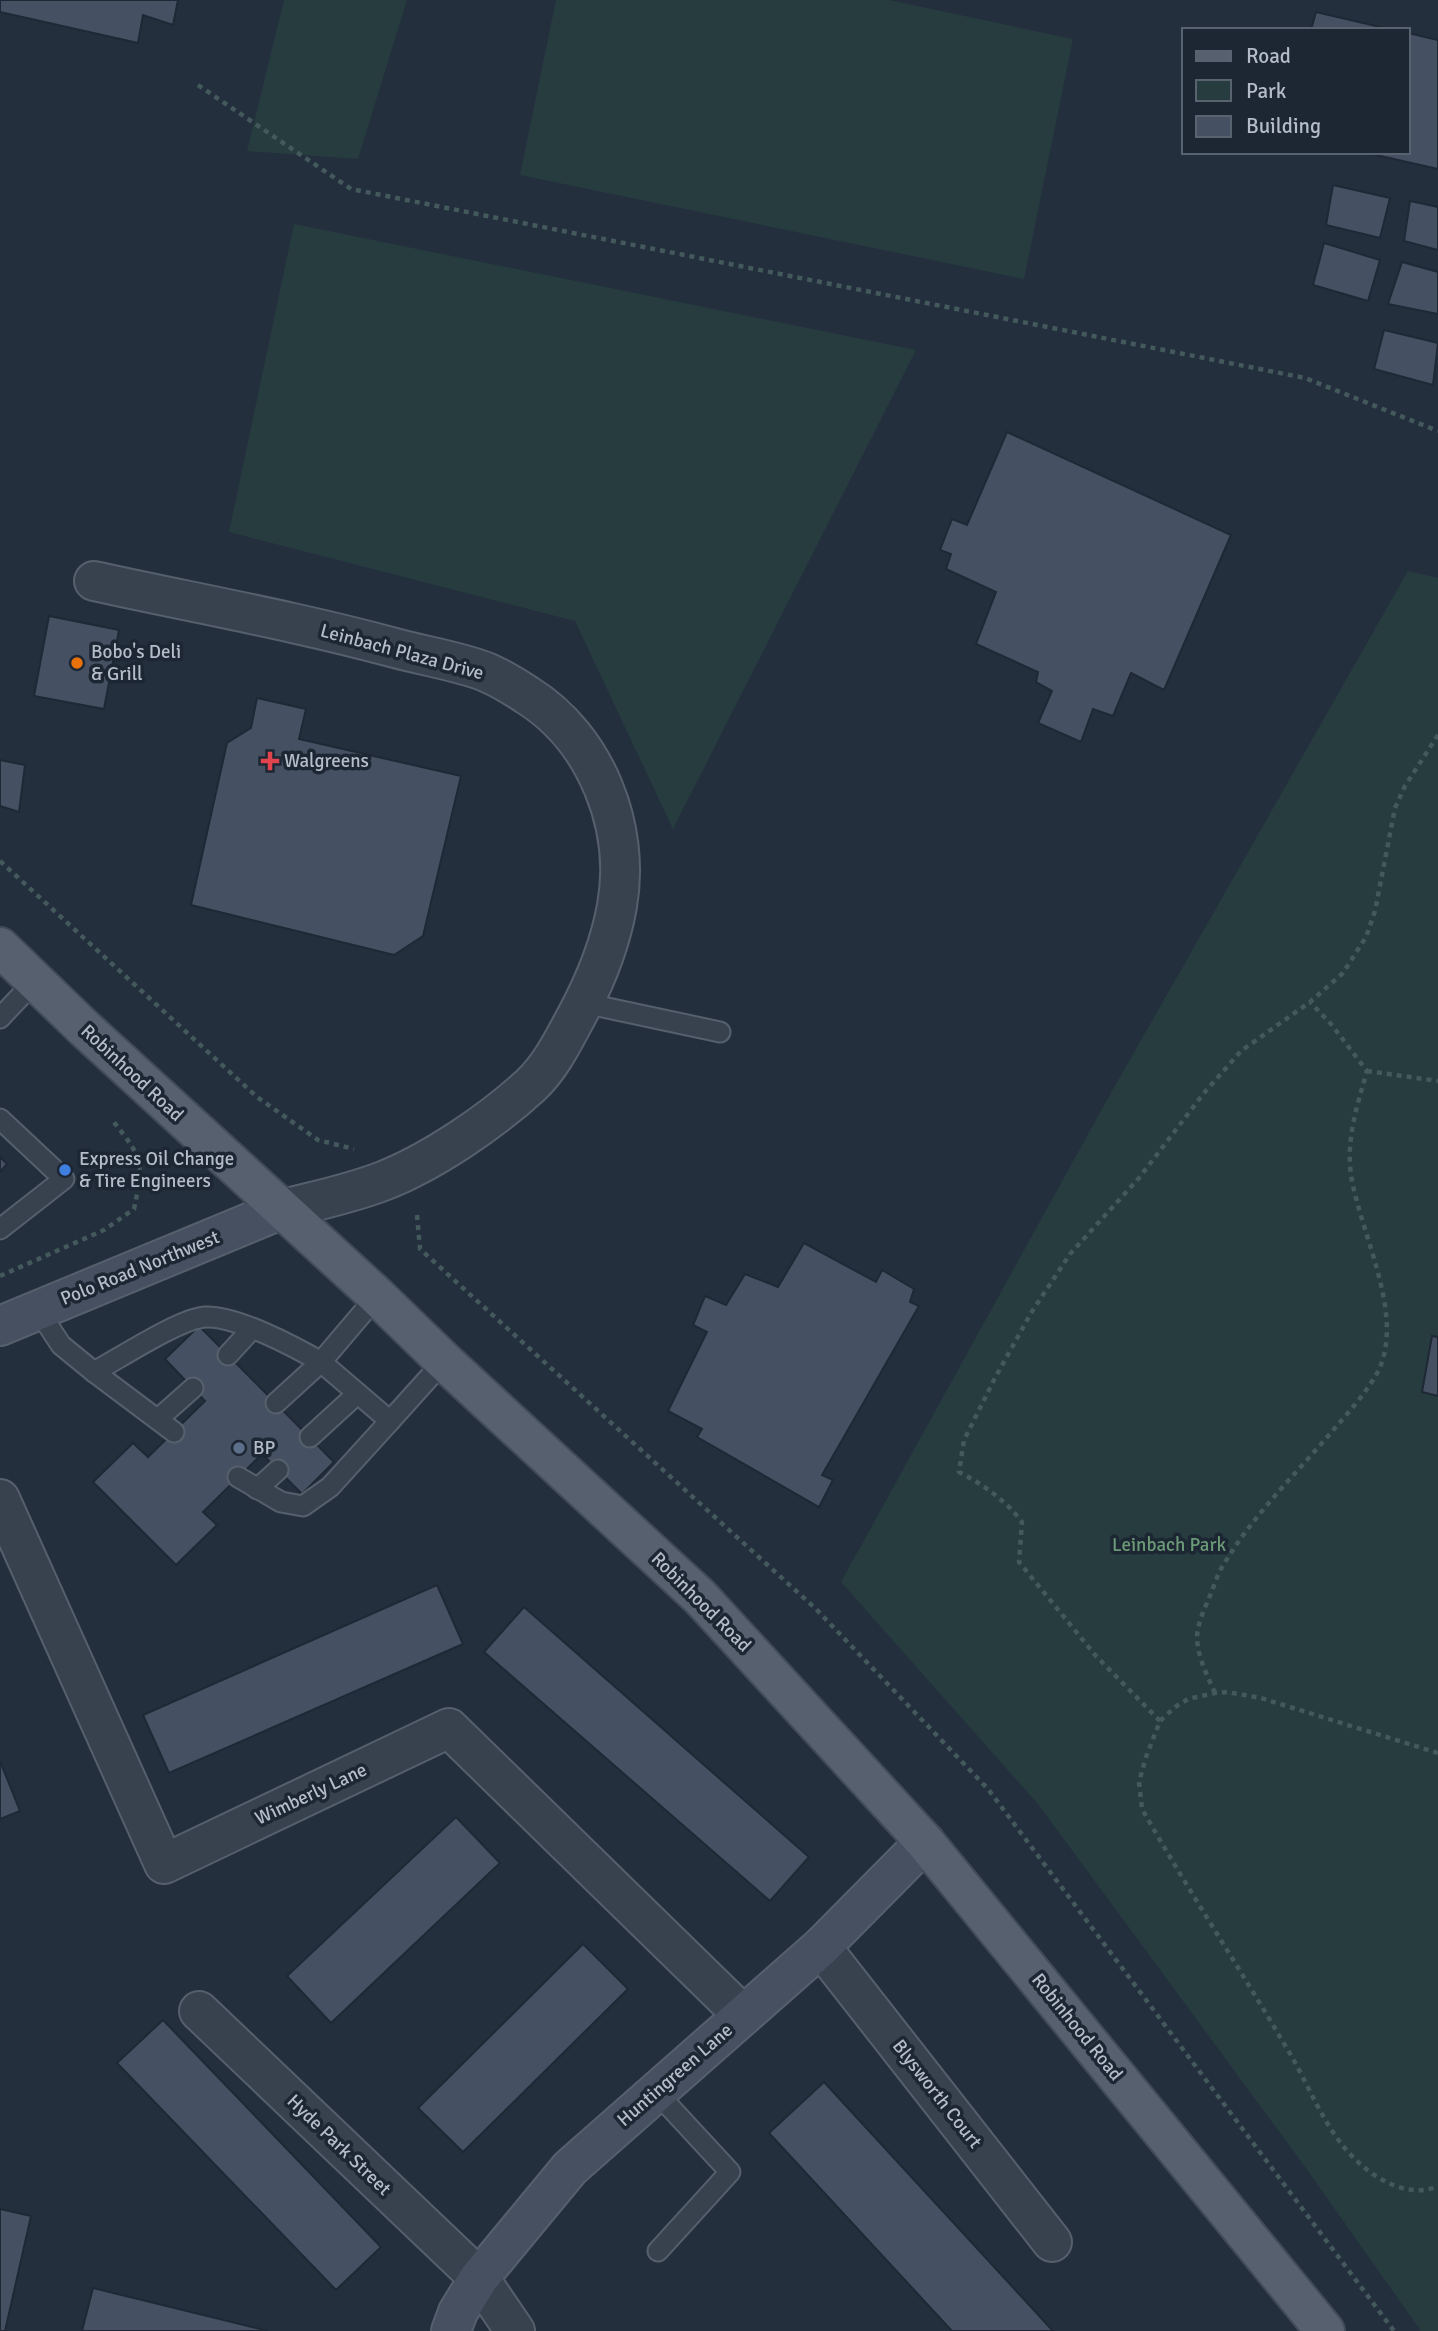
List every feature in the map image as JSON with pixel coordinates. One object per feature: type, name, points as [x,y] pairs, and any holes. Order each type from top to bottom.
[{"type":"main road","name":"Robinhood Road","points":[[0,947],[280,1210],[377,1296],[700,1597],[925,1842],[1325,2331]]},
{"type":"street","name":"Leinbach Plaza Drive","points":[[94,581],[364,639],[486,672],[529,696],[561,722],[584,750],[601,781],[617,834],[620,869],[617,905],[603,958],[555,1056],[533,1084],[492,1118],[430,1157],[382,1181],[280,1210]]},
{"type":"street","name":"Polo Road Northwest","points":[[0,1326],[280,1210]]},
{"type":"street","name":"Wimberly Lane","points":[[0,1499],[164,1864],[449,1728],[743,2015]]},
{"type":"street","name":"Huntingreen Lane","points":[[451,2331],[458,2312],[479,2278],[570,2168],[821,1947],[925,1842]]},
{"type":"street","name":"Blysworth Court","points":[[821,1947],[1052,2242]]},
{"type":"street","name":"Hyde Park Street","points":[[199,2011],[479,2278],[515,2331]]},
{"type":"lane","points":[[0,1018],[35,981]]},
{"type":"lane","points":[[583,1003],[720,1032]]},
{"type":"lane","points":[[0,1229],[64,1179],[3,1129]]},
{"type":"lane","points":[[276,1403],[321,1362],[377,1296]]},
{"type":"lane","points":[[38,1310],[61,1345],[174,1432]]},
{"type":"lane","points":[[94,1372],[188,1321],[216,1318],[291,1344],[321,1362],[390,1421]]},
{"type":"lane","points":[[228,1355],[252,1329]]},
{"type":"lane","points":[[238,1477],[281,1502],[303,1506],[330,1487],[444,1361]]},
{"type":"lane","points":[[158,1419],[193,1388]]},
{"type":"lane","points":[[310,1437],[357,1394]]},
{"type":"lane","points":[[257,1489],[278,1470]]},
{"type":"lane","points":[[656,2092],[730,2172],[658,2251]]},
{"type":"path","points":[[198,85],[351,189],[1305,377],[1438,432]]},
{"type":"path","points":[[1160,1721],[1096,1656],[1019,1562],[1022,1522],[1009,1505],[959,1472],[964,1440],[1031,1313],[1070,1254],[1139,1178],[1204,1093],[1241,1051],[1310,1002],[1343,973],[1366,937],[1375,911],[1395,808],[1405,786],[1438,734]]},
{"type":"path","points":[[0,860],[257,1097],[318,1140],[358,1150]]},
{"type":"path","points":[[1310,1002],[1331,1024],[1367,1071],[1438,1080]]},
{"type":"path","points":[[1215,1693],[1201,1663],[1197,1636],[1203,1612],[1223,1566],[1255,1520],[1349,1412],[1377,1374],[1384,1355],[1388,1326],[1383,1298],[1359,1213],[1351,1172],[1350,1131],[1367,1071]]},
{"type":"path","points":[[0,1276],[104,1230],[134,1209],[142,1172],[134,1148],[113,1121]]},
{"type":"path","points":[[417,1215],[420,1249],[816,1609],[988,1789],[1394,2331]]},
{"type":"path","points":[[1438,1753],[1261,1698],[1227,1692],[1215,1693],[1188,1699],[1160,1721],[1139,1782],[1142,1809],[1287,2049],[1337,2140],[1357,2162],[1380,2179],[1407,2190],[1438,2186]]},
{"type":"green space","points":[[284,0],[407,0],[358,159],[247,151]]},
{"type":"green space","points":[[556,0],[889,0],[1073,39],[1024,279],[520,175]]},
{"type":"green space","points":[[294,224],[916,350],[673,829],[575,621],[229,532]]},
{"type":"green space","name":"Leinbach Park","points":[[1408,571],[1438,578],[1438,2331],[1421,2331],[1303,2164],[1038,1804],[841,1582],[1103,1107]]},
{"type":"building","points":[[0,0],[178,0],[173,25],[143,15],[138,43],[0,12]]},
{"type":"building","points":[[1316,12],[1384,28],[1312,28]]},
{"type":"building","points":[[1410,33],[1438,40],[1438,169],[1372,154],[1410,154]]},
{"type":"building","points":[[1333,185],[1390,198],[1380,238],[1326,225]]},
{"type":"building","points":[[1410,201],[1438,207],[1438,250],[1404,241]]},
{"type":"building","points":[[1324,243],[1380,260],[1368,301],[1313,285]]},
{"type":"building","points":[[1402,262],[1438,272],[1438,314],[1388,304]]},
{"type":"building","points":[[1384,330],[1438,343],[1433,385],[1374,369]]},
{"type":"building","points":[[1007,432],[1231,535],[1164,690],[1131,673],[1113,716],[1093,709],[1081,742],[1038,723],[1052,691],[1036,682],[1038,672],[976,644],[996,592],[946,569],[951,554],[940,550],[952,519],[967,525]]},
{"type":"building","name":"Bobo's Deli & Grill","points":[[49,616],[119,630],[104,709],[34,696]]},
{"type":"building","name":"Walgreens","points":[[257,698],[306,709],[299,739],[461,776],[423,936],[394,955],[191,905],[227,743],[251,728]]},
{"type":"building","points":[[0,760],[25,765],[19,812],[0,806]]},
{"type":"building","points":[[0,1157],[7,1164],[0,1172]]},
{"type":"building","points":[[804,1243],[876,1282],[882,1270],[914,1289],[910,1302],[919,1306],[822,1475],[833,1480],[819,1507],[697,1437],[702,1429],[668,1411],[707,1332],[693,1325],[705,1296],[726,1305],[745,1274],[778,1287]]},
{"type":"building","name":"BP","points":[[199,1326],[334,1462],[302,1494],[262,1454],[203,1512],[217,1525],[176,1565],[93,1482],[133,1443],[148,1457],[205,1401],[165,1359]]},
{"type":"building","points":[[1432,1336],[1438,1337],[1438,1396],[1422,1392]]},
{"type":"building","points":[[437,1585],[463,1644],[169,1773],[143,1715]]},
{"type":"building","points":[[524,1607],[809,1857],[770,1901],[484,1652]]},
{"type":"building","points":[[0,1761],[20,1811],[0,1819]]},
{"type":"building","points":[[456,1817],[500,1863],[331,2023],[287,1976]]},
{"type":"building","points":[[583,1944],[628,1989],[463,2152],[418,2108]]},
{"type":"building","points":[[163,2020],[381,2247],[336,2290],[117,2063]]},
{"type":"building","points":[[824,2082],[1053,2331],[952,2331],[769,2133]]},
{"type":"building","points":[[0,2209],[31,2216],[5,2331],[0,2331]]},
{"type":"building","points":[[93,2288],[268,2331],[82,2331]]},
{"type":"place","name":"Bobo's Deli & Grill","points":[[77,663]]},
{"type":"place","name":"Walgreens","points":[[270,761]]},
{"type":"place","name":"Express Oil Change & Tire Engineers","points":[[65,1170]]},
{"type":"place","name":"BP","points":[[239,1448]]}]
